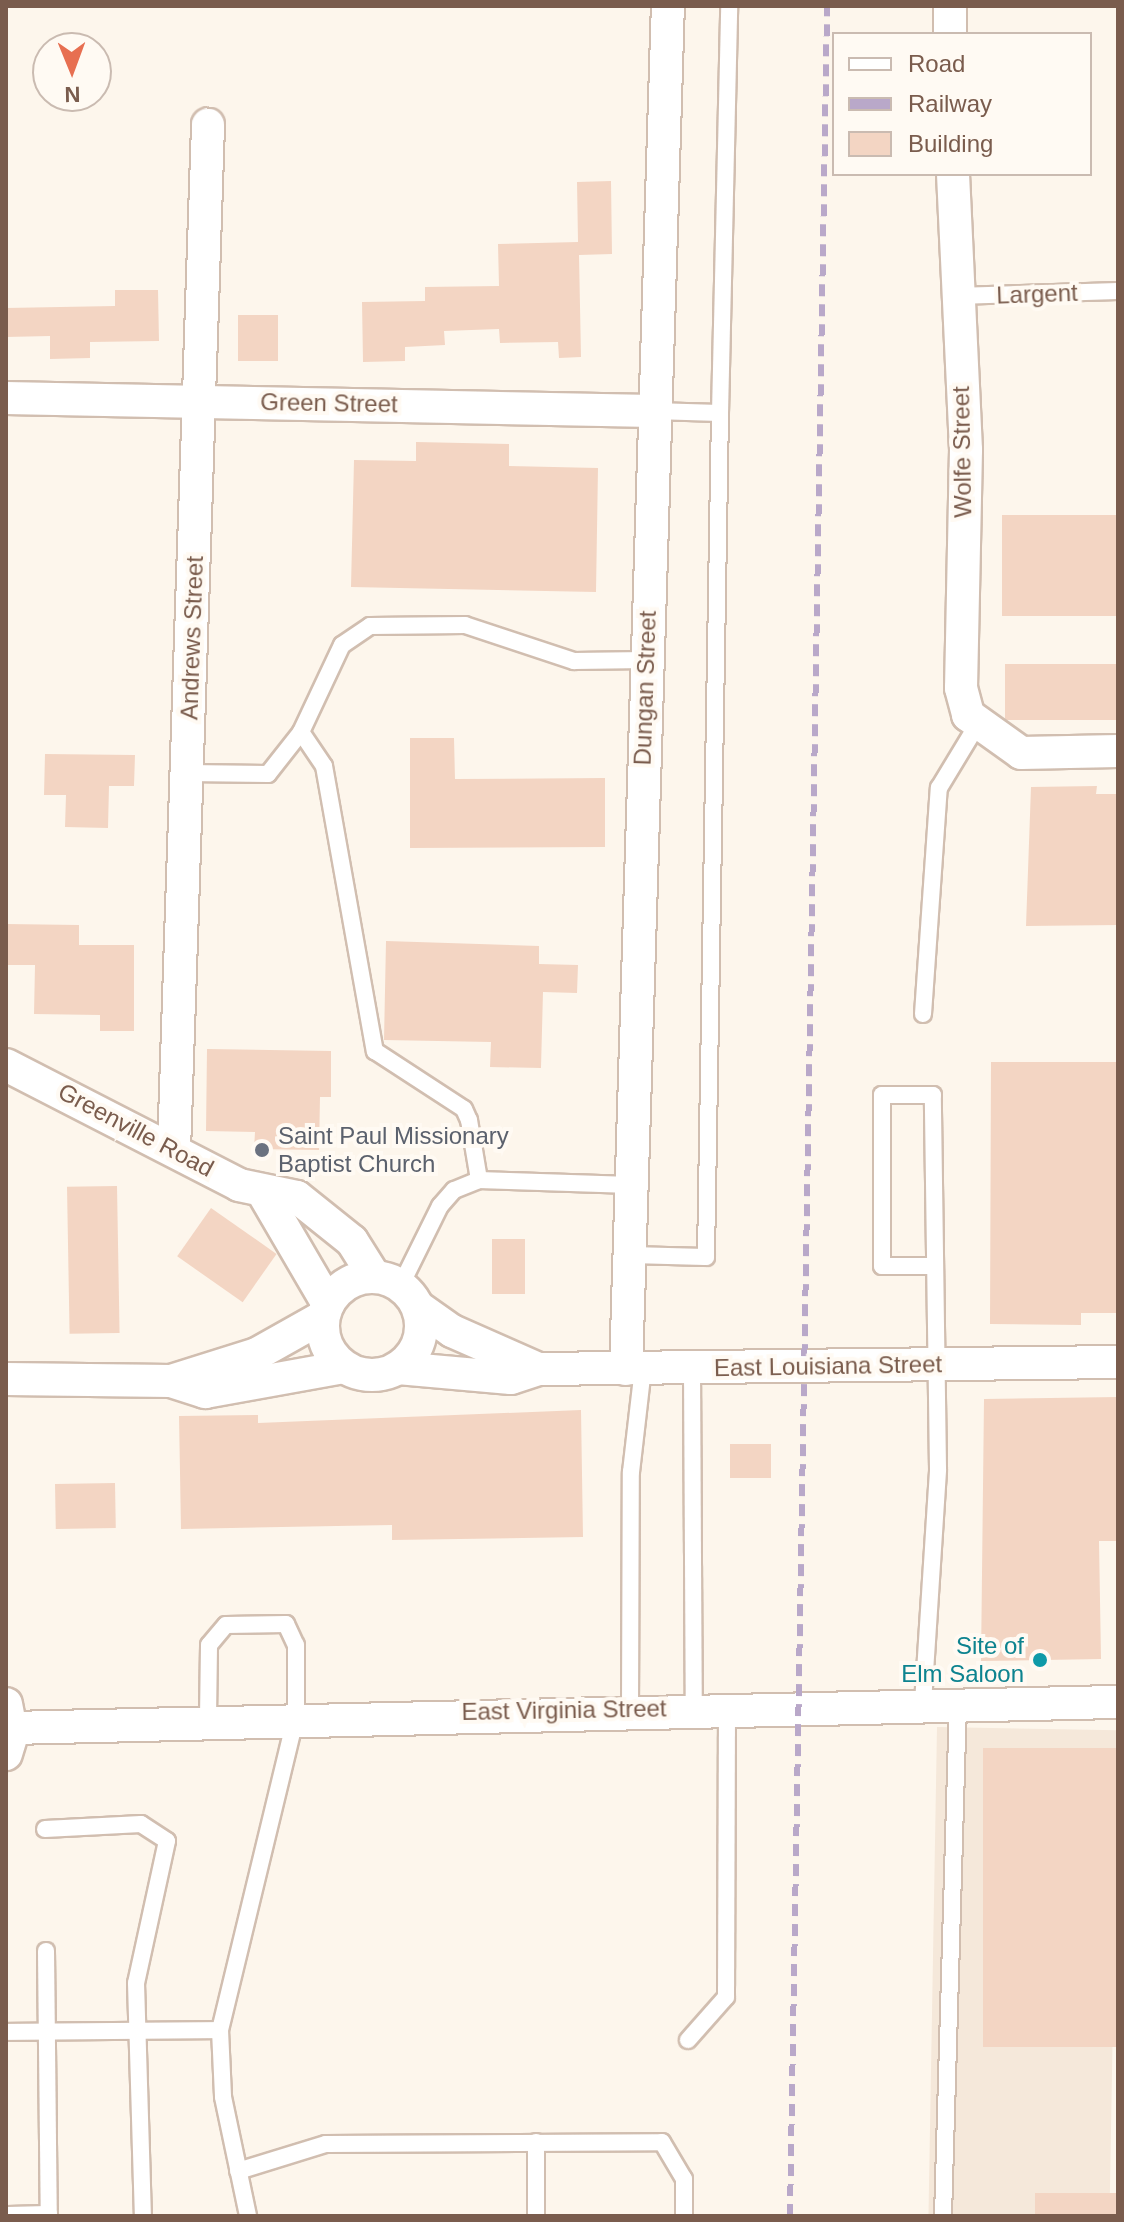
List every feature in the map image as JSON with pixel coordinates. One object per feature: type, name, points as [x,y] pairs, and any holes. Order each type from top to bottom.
[{"type":"street","name":"Dungan Street","points":[[635,1369],[630,1255],[631,1185],[668,6]]},
{"type":"street","points":[[950,6],[950,32]]},
{"type":"street","name":"Andrews Street","points":[[174,1150],[208,125]]},
{"type":"street","name":"Wolfe Street","points":[[953,176],[956,296],[966,450],[961,688],[976,727]]},
{"type":"street","name":"Green Street","points":[[6,398],[653,411]]},
{"type":"street","points":[[976,727],[1021,753],[1118,751]]},
{"type":"street","name":"Greenville Road","points":[[6,1065],[265,1196],[297,1197],[352,1241],[398,1289]]},
{"type":"street","points":[[265,1196],[326,1311],[327,1345],[344,1367]]},
{"type":"street","points":[[6,1379],[171,1381],[205,1392],[344,1367],[371,1375],[398,1368],[421,1334],[398,1289],[347,1283],[326,1311],[257,1354],[171,1381]]},
{"type":"street","name":"East Louisiana Street","points":[[398,1289],[452,1331],[538,1369]]},
{"type":"street","name":"East Louisiana Street","points":[[398,1368],[451,1378],[511,1378],[538,1369],[1118,1362]]},
{"type":"street","name":"East Virginia Street","points":[[8,1729],[208,1718],[727,1706],[1118,1702]]},
{"type":"lane","points":[[630,1255],[706,1257],[729,6]]},
{"type":"lane","name":"Largent","points":[[956,296],[1118,291]]},
{"type":"lane","points":[[653,411],[720,413]]},
{"type":"lane","points":[[187,773],[268,774],[301,732],[342,645],[370,626],[465,625],[574,661],[646,660]]},
{"type":"lane","points":[[923,1014],[939,788],[976,727]]},
{"type":"lane","points":[[301,732],[324,766],[375,1051],[464,1109],[479,1180]]},
{"type":"lane","points":[[923,1703],[938,1469],[934,1364],[934,1266],[933,1095],[882,1095],[882,1266],[934,1266]]},
{"type":"lane","points":[[398,1289],[440,1206],[454,1190],[479,1180],[631,1185]]},
{"type":"lane","points":[[692,1368],[694,1707]]},
{"type":"lane","points":[[630,1708],[631,1472],[635,1369]]},
{"type":"lane","points":[[208,1718],[209,1645],[226,1625],[286,1624],[296,1645],[296,1716],[220,2030],[238,2171],[248,2216]]},
{"type":"lane","points":[[943,2216],[958,1703]]},
{"type":"lane","points":[[688,2040],[726,1997],[727,1706]]},
{"type":"lane","points":[[45,1829],[141,1824],[167,1841],[136,1983],[134,2031],[143,2216]]},
{"type":"lane","points":[[6,2215],[49,2215],[44,2033],[46,1951]]},
{"type":"lane","points":[[6,2032],[220,2030]]},
{"type":"lane","points":[[536,2142],[536,2216]]},
{"type":"lane","points":[[238,2171],[326,2144],[662,2142],[684,2179],[684,2216]]},
{"type":"shaded area","points":[[937,1727],[1118,1730],[1109,2216],[928,2216]]},
{"type":"building","points":[[611,181],[612,254],[579,255],[581,357],[559,358],[558,342],[500,343],[499,329],[444,331],[445,345],[405,347],[405,361],[363,362],[362,302],[425,301],[425,287],[499,286],[498,244],[578,242],[577,182]]},
{"type":"building","points":[[115,290],[158,290],[159,341],[90,342],[90,358],[50,359],[50,336],[6,337],[6,308],[115,306]]},
{"type":"building","points":[[238,315],[278,315],[278,361],[238,361]]},
{"type":"building","points":[[416,442],[509,444],[509,466],[598,468],[596,592],[351,587],[354,460],[416,461]]},
{"type":"building","points":[[1002,515],[1118,515],[1118,616],[1002,616]]},
{"type":"building","points":[[1005,664],[1118,664],[1118,720],[1005,720]]},
{"type":"building","points":[[410,738],[454,738],[455,779],[605,778],[605,847],[410,848]]},
{"type":"building","points":[[45,754],[135,755],[134,786],[109,786],[108,828],[65,827],[66,795],[44,795]]},
{"type":"building","points":[[1097,786],[1096,794],[1118,794],[1118,925],[1026,926],[1031,787]]},
{"type":"building","points":[[6,924],[79,925],[79,945],[134,945],[134,1031],[100,1031],[100,1015],[34,1014],[35,965],[6,965]]},
{"type":"building","points":[[386,941],[539,946],[539,964],[578,965],[577,993],[543,992],[541,1068],[490,1067],[491,1042],[384,1040]]},
{"type":"building","points":[[207,1049],[331,1051],[331,1097],[320,1097],[319,1150],[254,1149],[255,1132],[206,1131]]},
{"type":"building","points":[[991,1062],[1118,1062],[1118,1313],[1081,1313],[1081,1325],[990,1324]]},
{"type":"building","points":[[117,1186],[120,1333],[70,1334],[67,1187]]},
{"type":"building","points":[[211,1208],[277,1254],[243,1302],[177,1256]]},
{"type":"building","points":[[492,1239],[525,1239],[525,1294],[492,1294]]},
{"type":"building","points":[[1118,1397],[1118,1541],[1099,1541],[1101,1659],[981,1661],[984,1399]]},
{"type":"building","points":[[581,1410],[583,1537],[392,1540],[392,1525],[181,1529],[179,1416],[258,1415],[258,1423]]},
{"type":"building","points":[[730,1444],[771,1444],[771,1478],[730,1478]]},
{"type":"building","points":[[115,1483],[116,1528],[56,1529],[55,1484]]},
{"type":"building","points":[[983,1748],[1118,1748],[1118,2047],[983,2047]]},
{"type":"building","points":[[1035,2193],[1118,2193],[1118,2216],[1035,2216]]},
{"type":"railway","points":[[790,2216],[827,6]]},
{"type":"place","name":"Saint Paul Missionary Baptist Church","points":[[262,1150]]},
{"type":"place","name":"Site of Elm Saloon","points":[[1040,1660]]}]
